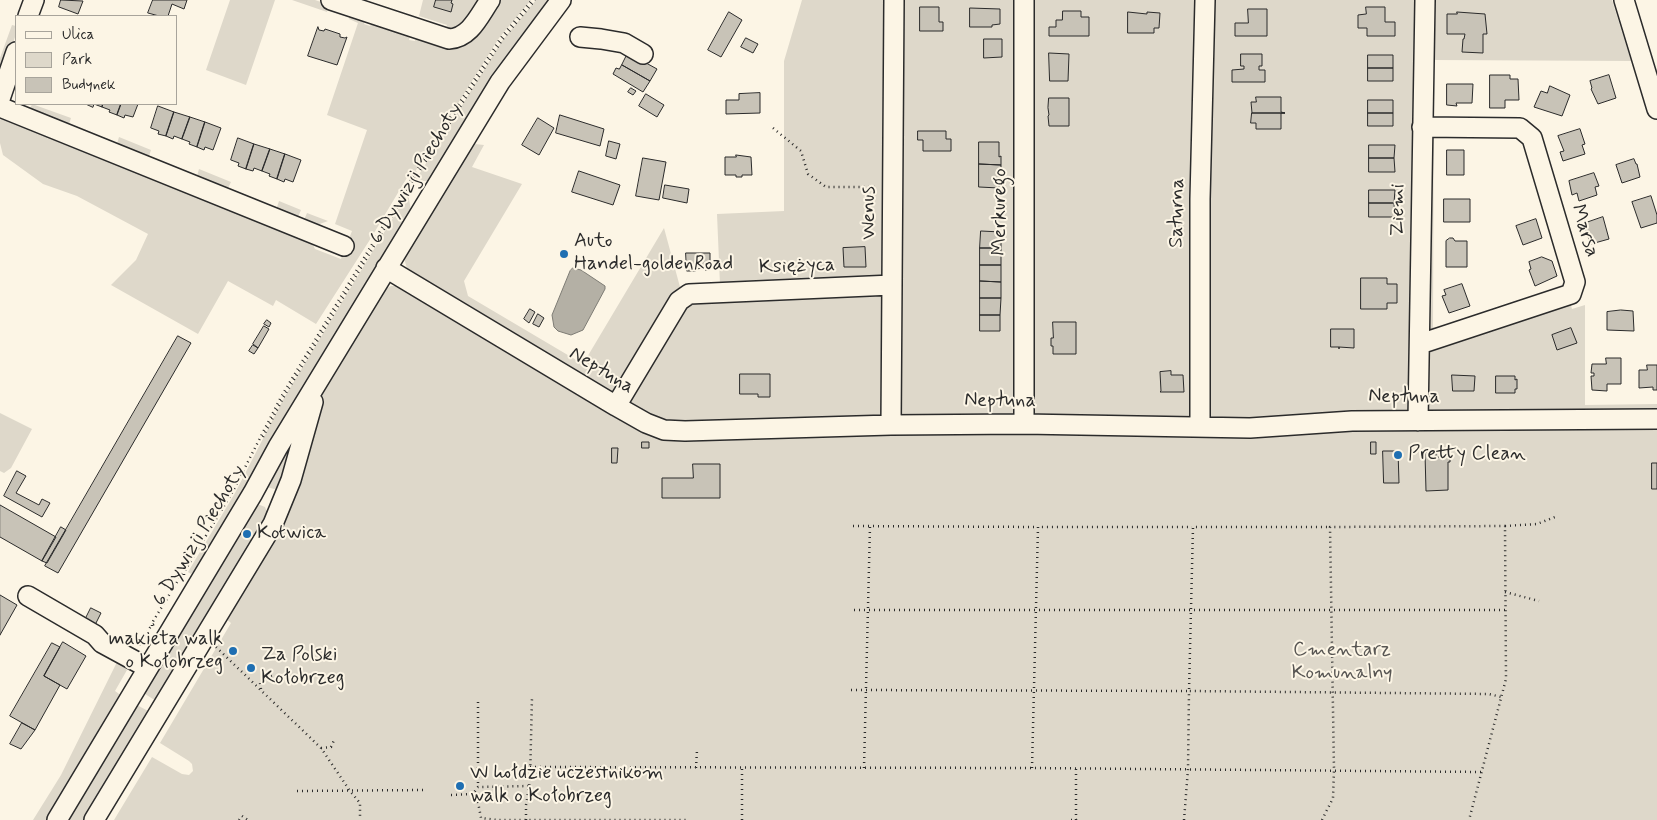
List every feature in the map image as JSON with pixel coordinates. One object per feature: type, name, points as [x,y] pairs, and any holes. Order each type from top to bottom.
[{"type":"street","points":[[28,15],[34,0]]},
{"type":"street","points":[[331,0],[449,39],[457,39],[465,35],[490,0]]},
{"type":"street","name":"6 Dywizji Piechoty","points":[[57,820],[278,447],[500,82],[561,0]]},
{"type":"street","name":"Wenus","points":[[891,426],[894,0]]},
{"type":"street","name":"Merkurego","points":[[1024,0],[1024,424]]},
{"type":"street","name":"Saturna","points":[[1200,427],[1200,199],[1205,0]]},
{"type":"street","name":"Ziemi","points":[[1418,421],[1425,0]]},
{"type":"street","points":[[1624,0],[1657,109]]},
{"type":"street","points":[[580,38],[624,43],[643,54]]},
{"type":"street","points":[[0,99],[15,55]]},
{"type":"street","points":[[0,107],[344,246]]},
{"type":"street","name":"Marsa","points":[[1420,344],[1572,294],[1575,282],[1532,138],[1520,128],[1422,128]]},
{"type":"street","name":"Neptuna","points":[[386,268],[616,406],[646,423],[664,430],[1024,424],[1250,428],[1352,421],[1657,420]]},
{"type":"street","name":"Księżyca","points":[[616,406],[679,301],[689,294],[892,285]]},
{"type":"street","name":"6 Dywizji Piechoty","points":[[94,820],[281,507],[291,480],[321,377]]},
{"type":"street","points":[[253,492],[274,500],[281,507]]},
{"type":"street","points":[[28,596],[96,634],[102,642],[148,668]]},
{"type":"path","points":[[136,650],[152,627],[152,623],[233,491],[281,397],[405,189],[500,39],[533,0]]},
{"type":"path","points":[[773,128],[801,151],[808,174],[826,188],[893,187]]},
{"type":"path","points":[[853,526],[1193,528],[1505,526],[1537,524],[1554,518]]},
{"type":"path","points":[[864,768],[870,526]]},
{"type":"path","points":[[1322,820],[1333,798],[1334,770],[1330,526]]},
{"type":"path","points":[[1469,820],[1506,679],[1505,526]]},
{"type":"path","points":[[1032,768],[1038,527]]},
{"type":"path","points":[[1184,820],[1188,769],[1193,528]]},
{"type":"path","points":[[1505,592],[1539,601]]},
{"type":"path","points":[[854,610],[1505,610]]},
{"type":"path","points":[[213,645],[321,748],[350,792],[360,802],[360,816]]},
{"type":"path","points":[[261,690],[262,680],[266,676],[272,676]]},
{"type":"path","points":[[851,690],[1334,692],[1489,694],[1501,697]]},
{"type":"path","points":[[526,820],[532,697]]},
{"type":"path","points":[[472,794],[478,787],[478,702]]},
{"type":"path","points":[[321,748],[331,747],[335,738]]},
{"type":"path","points":[[696,750],[696,768]]},
{"type":"path","points":[[530,767],[1032,768],[1481,772]]},
{"type":"path","points":[[742,768],[742,820]]},
{"type":"path","points":[[1076,769],[1076,820]]},
{"type":"path","points":[[478,787],[529,786]]},
{"type":"path","points":[[297,791],[424,790]]},
{"type":"path","points":[[451,795],[472,794],[477,797],[480,819],[686,820]]},
{"type":"path","points":[[239,820],[242,816],[248,820]]},
{"type":"path","points":[[1071,820],[1080,820]]},
{"type":"green space","points":[[230,0],[275,0],[246,85],[206,70]]},
{"type":"green space","points":[[292,0],[315,0],[327,4],[327,12]]},
{"type":"green space","points":[[423,0],[481,0],[462,29],[446,30],[447,25],[419,16]]},
{"type":"green space","points":[[496,0],[531,0],[499,38],[411,178],[408,176],[316,324],[276,300],[273,306],[228,281],[198,334],[111,285],[136,260],[148,234],[77,196],[43,184],[3,155],[0,143],[0,114],[309,237],[315,249],[341,259],[352,231],[335,224],[367,130],[327,115],[358,23],[349,19],[350,15],[365,20],[364,24],[370,26],[372,23],[410,35],[409,40],[415,41],[416,38],[444,44]]},
{"type":"green space","points":[[536,0],[552,0],[432,179],[415,181],[502,41]]},
{"type":"green space","name":"Cmentarz Komunalny","points":[[802,0],[1612,0],[1631,61],[1434,60],[1433,327],[1442,333],[1566,289],[1572,309],[1585,305],[1585,405],[1657,404],[1657,820],[114,820],[152,757],[182,774],[189,775],[193,771],[192,764],[189,761],[160,743],[231,623],[225,618],[290,509],[299,487],[311,426],[319,401],[331,377],[384,290],[391,286],[398,286],[408,272],[404,258],[407,249],[470,147],[475,144],[484,145],[472,167],[522,184],[464,281],[468,296],[583,364],[664,228],[680,287],[720,285],[717,214],[784,211],[784,61]]},
{"type":"green space","points":[[12,25],[15,26],[15,37],[0,82],[0,58]]},
{"type":"green space","points":[[32,105],[35,105],[71,118],[69,124],[64,126],[30,109]]},
{"type":"green space","points":[[119,137],[151,150],[149,156],[143,158],[120,149],[117,144]]},
{"type":"green space","points":[[199,169],[231,182],[228,188],[223,191],[200,181],[197,176]]},
{"type":"green space","points":[[408,193],[411,211],[206,557],[191,574],[188,572],[235,493],[284,398]]},
{"type":"green space","points":[[279,201],[301,210],[298,217],[294,219],[280,213],[277,207]]},
{"type":"green space","points":[[307,213],[328,221],[314,226],[306,224],[304,220]]},
{"type":"green space","points":[[0,413],[32,429],[11,468],[4,473],[0,471]]},
{"type":"green space","points":[[290,436],[294,440],[278,488],[267,487]]},
{"type":"green space","points":[[255,506],[265,507],[268,514],[156,701],[142,692]]},
{"type":"green space","points":[[118,660],[127,670],[115,691],[122,696],[48,820],[33,820],[61,775]]},
{"type":"green space","points":[[135,704],[150,712],[85,820],[66,820]]},
{"type":"shaded area","points":[[573,268],[581,270],[605,286],[605,289],[583,330],[571,335],[558,331],[554,327],[552,315],[570,271]]},
{"type":"building","points":[[61,0],[83,1],[78,14],[59,7]]},
{"type":"building","points":[[153,0],[187,0],[184,9],[172,4],[168,15],[148,13]]},
{"type":"building","points":[[436,0],[452,0],[451,12],[434,7]]},
{"type":"building","points":[[920,7],[939,7],[939,22],[943,22],[943,31],[920,31]]},
{"type":"building","points":[[1366,7],[1385,7],[1385,22],[1395,22],[1395,36],[1367,36],[1367,28],[1358,28],[1358,15],[1366,14]]},
{"type":"building","points":[[970,8],[1000,9],[1000,24],[992,25],[992,27],[970,27]]},
{"type":"building","points":[[1248,9],[1267,9],[1267,36],[1235,36],[1235,23],[1248,23]]},
{"type":"building","points":[[1063,11],[1081,11],[1081,17],[1089,17],[1089,36],[1049,36],[1049,27],[1056,27],[1056,20],[1062,20]]},
{"type":"building","points":[[729,12],[742,20],[721,57],[708,50]]},
{"type":"building","points":[[1128,12],[1160,13],[1159,28],[1154,28],[1154,33],[1128,33]]},
{"type":"building","points":[[1457,12],[1485,14],[1487,34],[1483,34],[1483,53],[1462,52],[1465,34],[1447,34],[1447,14],[1457,14]]},
{"type":"building","points":[[318,27],[319,30],[324,31],[325,29],[340,34],[340,37],[347,37],[337,65],[308,56]]},
{"type":"building","points":[[746,38],[758,44],[753,53],[741,47]]},
{"type":"building","points":[[984,39],[1002,39],[1002,57],[984,58]]},
{"type":"building","points":[[628,53],[657,69],[650,81],[622,65]]},
{"type":"building","points":[[1049,53],[1069,54],[1068,81],[1050,81]]},
{"type":"building","points":[[1241,54],[1262,54],[1262,66],[1259,66],[1259,70],[1265,70],[1265,82],[1232,82],[1232,70],[1244,69],[1244,66],[1241,66]]},
{"type":"building","points":[[1368,55],[1393,55],[1393,68],[1368,68]]},
{"type":"building","points":[[622,65],[650,81],[643,92],[613,74],[616,68],[619,69]]},
{"type":"building","points":[[1368,68],[1393,68],[1393,81],[1368,81]]},
{"type":"building","points":[[1490,75],[1510,75],[1510,79],[1518,79],[1519,100],[1505,100],[1505,108],[1490,108]]},
{"type":"building","points":[[1609,75],[1616,98],[1598,104],[1591,89],[1590,81]]},
{"type":"building","points":[[1447,84],[1473,84],[1472,103],[1456,103],[1457,106],[1447,105]]},
{"type":"building","points":[[1550,86],[1570,95],[1562,116],[1534,107],[1541,91],[1547,93]]},
{"type":"building","points":[[631,88],[636,91],[633,95],[628,92]]},
{"type":"building","points":[[760,93],[760,113],[726,114],[726,100],[739,100],[739,94]]},
{"type":"building","points":[[646,94],[664,105],[657,117],[639,106]]},
{"type":"building","points":[[1256,97],[1281,97],[1281,112],[1285,113],[1252,113],[1251,102],[1256,102]]},
{"type":"building","points":[[1049,98],[1069,98],[1069,126],[1049,126]]},
{"type":"building","points":[[1368,100],[1393,100],[1393,113],[1368,113]]},
{"type":"building","points":[[103,105],[121,105],[117,115],[102,107]]},
{"type":"building","points":[[121,105],[138,105],[133,117],[125,115],[124,118],[117,115]]},
{"type":"building","points":[[158,106],[174,112],[166,136],[158,134],[159,131],[151,128]]},
{"type":"building","points":[[174,112],[190,117],[182,139],[174,136],[173,139],[166,136]]},
{"type":"building","points":[[1252,113],[1281,113],[1281,129],[1256,129],[1256,123],[1251,123]]},
{"type":"building","points":[[1368,113],[1393,113],[1393,126],[1368,126]]},
{"type":"building","points":[[560,115],[604,129],[600,146],[556,133]]},
{"type":"building","points":[[190,117],[205,122],[197,147],[182,139]]},
{"type":"building","points":[[538,118],[554,128],[539,155],[522,145]]},
{"type":"building","points":[[205,122],[221,128],[213,150],[205,147],[204,150],[197,147]]},
{"type":"building","points":[[1580,129],[1585,144],[1582,145],[1585,154],[1563,161],[1560,152],[1564,151],[1558,136]]},
{"type":"building","points":[[918,131],[946,131],[946,139],[951,139],[951,151],[923,151],[923,140],[918,140]]},
{"type":"building","points":[[238,138],[254,144],[246,169],[238,166],[239,163],[231,160]]},
{"type":"building","points":[[609,141],[620,144],[616,159],[606,156]]},
{"type":"building","points":[[979,142],[999,142],[1001,165],[979,164]]},
{"type":"building","points":[[254,144],[270,149],[262,171],[254,168],[253,171],[246,169]]},
{"type":"building","points":[[1369,145],[1395,145],[1394,158],[1369,158]]},
{"type":"building","points":[[270,149],[285,154],[277,179],[262,171]]},
{"type":"building","points":[[1447,150],[1464,150],[1464,175],[1447,175]]},
{"type":"building","points":[[285,154],[301,160],[293,182],[285,179],[284,182],[277,179]]},
{"type":"building","points":[[736,155],[751,157],[752,175],[736,177],[736,175],[725,175],[725,157],[736,157]]},
{"type":"building","points":[[643,158],[666,162],[659,200],[636,196]]},
{"type":"building","points":[[1369,158],[1394,158],[1395,172],[1369,172]]},
{"type":"building","points":[[1634,159],[1640,177],[1622,183],[1616,165]]},
{"type":"building","points":[[979,164],[1001,165],[999,188],[979,187]]},
{"type":"building","points":[[579,171],[620,185],[613,205],[572,192]]},
{"type":"building","points":[[1594,173],[1599,186],[1595,187],[1597,195],[1579,201],[1577,193],[1572,195],[1569,181]]},
{"type":"building","points":[[665,185],[689,189],[687,203],[663,198]]},
{"type":"building","points":[[1369,190],[1395,190],[1394,203],[1369,203]]},
{"type":"building","points":[[1651,196],[1657,215],[1657,223],[1641,228],[1632,202]]},
{"type":"building","points":[[1444,199],[1470,199],[1470,222],[1444,222]]},
{"type":"building","points":[[1369,203],[1394,203],[1395,217],[1369,217]]},
{"type":"building","points":[[1603,217],[1609,239],[1591,244],[1583,224]]},
{"type":"building","points":[[1536,219],[1542,238],[1523,245],[1516,226]]},
{"type":"building","points":[[981,231],[1001,232],[1001,248],[980,248]]},
{"type":"building","points":[[1453,238],[1455,241],[1467,241],[1467,267],[1446,267],[1446,241]]},
{"type":"building","points":[[865,247],[866,267],[844,267],[843,248]]},
{"type":"building","points":[[980,248],[1001,248],[1001,265],[980,265]]},
{"type":"building","points":[[686,253],[710,253],[710,270],[705,270],[705,268],[687,271]]},
{"type":"building","points":[[1542,257],[1552,261],[1557,276],[1535,286],[1529,270],[1531,269],[1529,262]]},
{"type":"building","points":[[980,265],[1001,265],[1001,282],[980,281]]},
{"type":"building","points":[[1361,278],[1387,278],[1387,284],[1397,284],[1397,303],[1387,303],[1387,309],[1361,309]]},
{"type":"building","points":[[980,281],[1001,282],[1001,298],[980,298]]},
{"type":"building","points":[[1462,284],[1470,306],[1449,313],[1442,296],[1446,295],[1444,290]]},
{"type":"building","points":[[980,298],[1001,298],[1000,315],[980,315]]},
{"type":"building","points":[[530,309],[535,312],[529,323],[524,319]]},
{"type":"building","points":[[1633,311],[1634,331],[1607,330],[1607,312]]},
{"type":"building","points":[[538,314],[544,318],[539,327],[533,324]]},
{"type":"building","points":[[980,315],[1000,315],[1000,331],[980,331]]},
{"type":"building","points":[[267,320],[271,323],[269,327],[264,324]]},
{"type":"building","points":[[1053,322],[1076,322],[1076,354],[1053,354],[1051,338],[1053,338]]},
{"type":"building","points":[[264,326],[269,329],[258,348],[253,344]]},
{"type":"building","points":[[1571,328],[1577,343],[1557,350],[1552,335]]},
{"type":"building","points":[[1331,329],[1354,329],[1354,348],[1331,347]]},
{"type":"building","points":[[178,336],[191,343],[58,573],[45,566]]},
{"type":"building","points":[[253,345],[258,348],[254,354],[249,351]]},
{"type":"building","points":[[1606,358],[1621,358],[1621,384],[1607,384],[1607,391],[1592,390],[1591,376],[1594,376],[1594,373],[1591,373],[1592,364],[1606,364]]},
{"type":"building","points":[[1647,365],[1657,365],[1657,390],[1653,390],[1653,387],[1639,388],[1639,370],[1647,370]]},
{"type":"building","points":[[1171,371],[1171,375],[1183,375],[1184,392],[1160,392],[1160,372]]},
{"type":"building","points":[[740,374],[770,374],[770,397],[758,397],[758,394],[740,394]]},
{"type":"building","points":[[1452,375],[1475,376],[1474,391],[1453,391]]},
{"type":"building","points":[[1496,376],[1515,376],[1515,380],[1517,379],[1517,389],[1515,389],[1515,393],[1496,393]]},
{"type":"building","points":[[642,442],[649,442],[649,448],[642,448]]},
{"type":"building","points":[[1371,442],[1376,442],[1376,454],[1371,454]]},
{"type":"building","points":[[612,448],[618,448],[617,463],[612,463]]},
{"type":"building","points":[[1383,451],[1398,451],[1399,483],[1384,483]]},
{"type":"building","points":[[1436,452],[1436,457],[1440,457],[1440,452],[1450,452],[1448,490],[1426,491],[1425,453]]},
{"type":"building","points":[[1652,463],[1657,463],[1657,489],[1652,489]]},
{"type":"building","points":[[693,464],[720,464],[720,498],[662,498],[662,478],[693,478]]},
{"type":"building","points":[[17,471],[26,476],[16,493],[39,505],[42,499],[50,503],[42,517],[4,496]]},
{"type":"building","points":[[0,505],[56,537],[42,561],[0,537]]},
{"type":"building","points":[[61,527],[66,530],[47,563],[42,561]]},
{"type":"building","points":[[0,595],[17,605],[0,635]]},
{"type":"building","points":[[91,608],[101,613],[95,625],[85,620]]},
{"type":"building","points":[[63,642],[86,656],[67,689],[44,676]]},
{"type":"building","points":[[52,643],[60,647],[44,676],[60,685],[35,730],[10,716]]},
{"type":"building","points":[[22,723],[35,730],[21,749],[10,744]]},
{"type":"place","name":"Auto Handel-goldenRoad","points":[[564,254]]},
{"type":"place","name":"Pretty Clean","points":[[1398,455]]},
{"type":"place","name":"Kotwica","points":[[247,534]]},
{"type":"place","name":"makieta walk o Kołobrzeg","points":[[233,651]]},
{"type":"place","name":"Za Polski Kołobrzeg","points":[[251,668]]},
{"type":"place","name":"W hołdzie uczestnikom walk o Kołobrzeg","points":[[460,786]]}]
